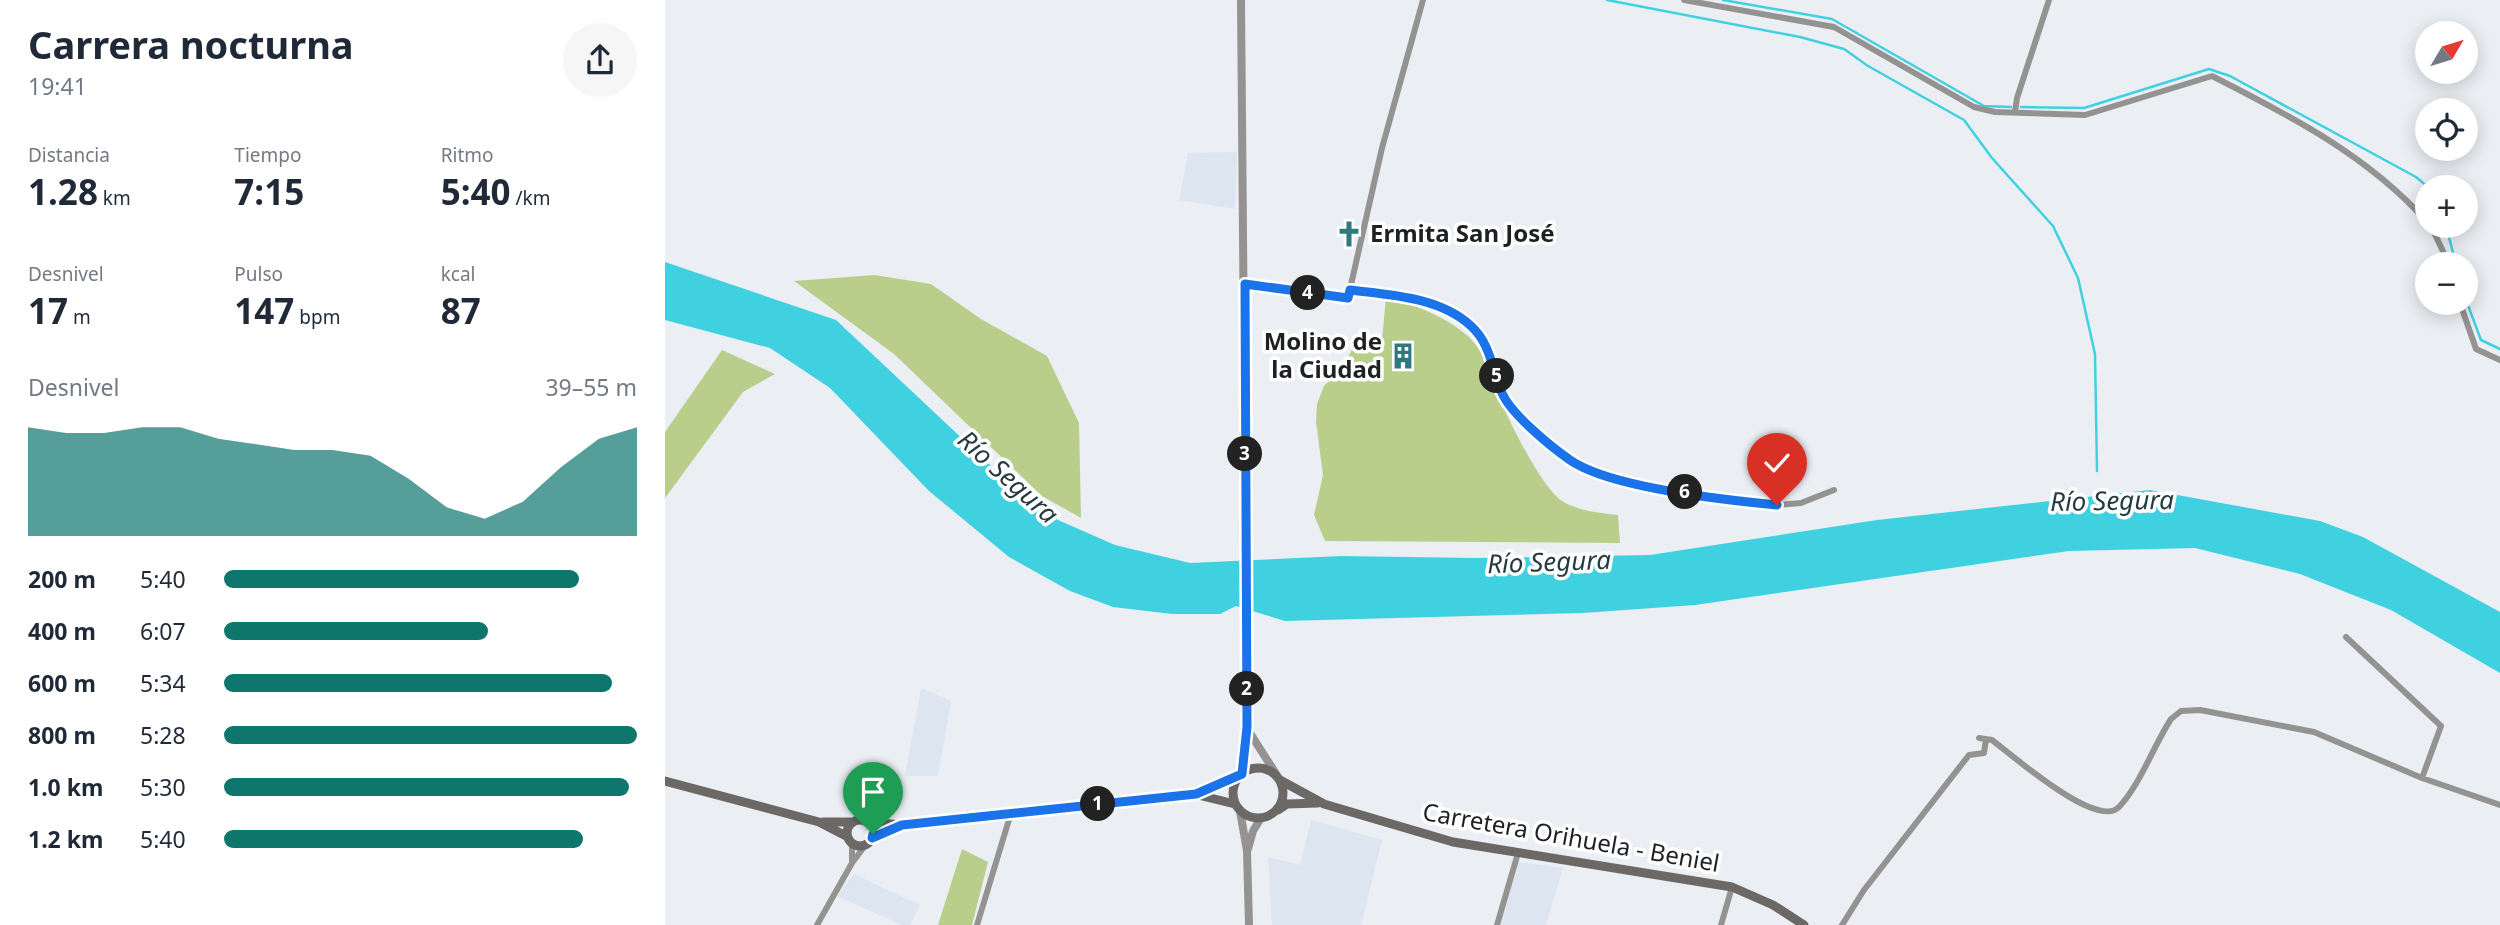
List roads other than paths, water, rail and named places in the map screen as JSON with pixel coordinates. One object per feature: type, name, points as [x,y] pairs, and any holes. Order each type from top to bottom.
[{"type":"main road","points":[[665,781],[820,822],[902,825],[1196,794],[1257,768],[1268,770],[1279,779],[1283,796],[1276,811],[1261,818],[1196,794]]},
{"type":"main road","points":[[1238,808],[1233,790],[1240,775]]},
{"type":"main road","name":"Carretera Orihuela - Beniel","points":[[1279,779],[1324,804],[1453,842],[1710,881],[1732,887],[1773,905],[1804,925]]},
{"type":"main road","name":"Carretera Orihuela - Beniel","points":[[1276,811],[1287,804],[1324,804]]},
{"type":"main road","points":[[820,822],[860,845],[902,825]]},
{"type":"main road","points":[[850,840],[848,829],[853,822]]},
{"type":"main road","points":[[868,822],[873,829],[870,840]]},
{"type":"street","points":[[1240,775],[1247,727],[1241,0]]},
{"type":"street","points":[[1245,284],[1348,298],[1382,148],[1423,0]]},
{"type":"street","points":[[1683,0],[1834,27],[1974,107],[2085,115],[2212,76],[2302,122],[2408,200],[2415,208]]},
{"type":"street","points":[[2015,112],[2017,98],[2049,0]]},
{"type":"street","points":[[1350,290],[1428,303],[1472,326],[1484,342],[1510,408],[1560,452],[1584,468],[1657,488],[1777,505],[1801,503],[1834,490]]},
{"type":"street","points":[[2464,315],[2476,349],[2500,360]]},
{"type":"street","points":[[2346,637],[2441,726],[2422,778]]},
{"type":"street","points":[[1842,925],[1864,890],[1969,755],[1984,753],[1983,739],[1992,740],[2084,806],[2106,814],[2117,809],[2171,719],[2181,711],[2200,710],[2314,732],[2422,778],[2500,805]]},
{"type":"street","points":[[1247,727],[1251,740],[1267,757],[1279,779]]},
{"type":"street","points":[[1238,808],[1247,851],[1249,925]]},
{"type":"street","points":[[977,925],[1011,813]]},
{"type":"street","points":[[1247,851],[1253,831],[1261,818]]},
{"type":"street","points":[[850,840],[852,863]]},
{"type":"street","points":[[817,925],[852,863],[870,840]]},
{"type":"street","points":[[1497,925],[1518,853]]},
{"type":"street","points":[[1721,925],[1732,887]]},
{"type":"water","name":"Río Segura","points":[[665,262],[836,320],[1018,491],[1058,520],[1115,545],[1190,563],[1341,556],[1476,558],[1650,555],[1877,520],[2150,490],[2320,521],[2363,537],[2500,612],[2500,673],[2391,610],[2300,574],[2195,548],[2069,551],[1695,605],[1583,613],[1285,621],[1236,606],[1220,614],[1172,614],[1113,607],[1070,591],[1009,557],[929,491],[830,388],[770,348],[665,320]]},
{"type":"waterway","points":[[1607,0],[1800,37],[1844,49],[1868,66],[1964,120],[1992,158],[2053,226],[2078,278],[2095,354],[2097,471]]},
{"type":"waterway","points":[[1723,0],[1832,19],[1984,106],[2011,107]]},
{"type":"waterway","points":[[2021,107],[2084,108],[2209,69],[2230,76],[2415,176]]},
{"type":"waterway","points":[[2449,238],[2453,252]]},
{"type":"waterway","points":[[2472,315],[2481,340],[2500,349]]},
{"type":"place","name":"Ermita San José","points":[[1349,234]]},
{"type":"place","name":"Molino de la Ciudad","points":[[1403,356]]}]
